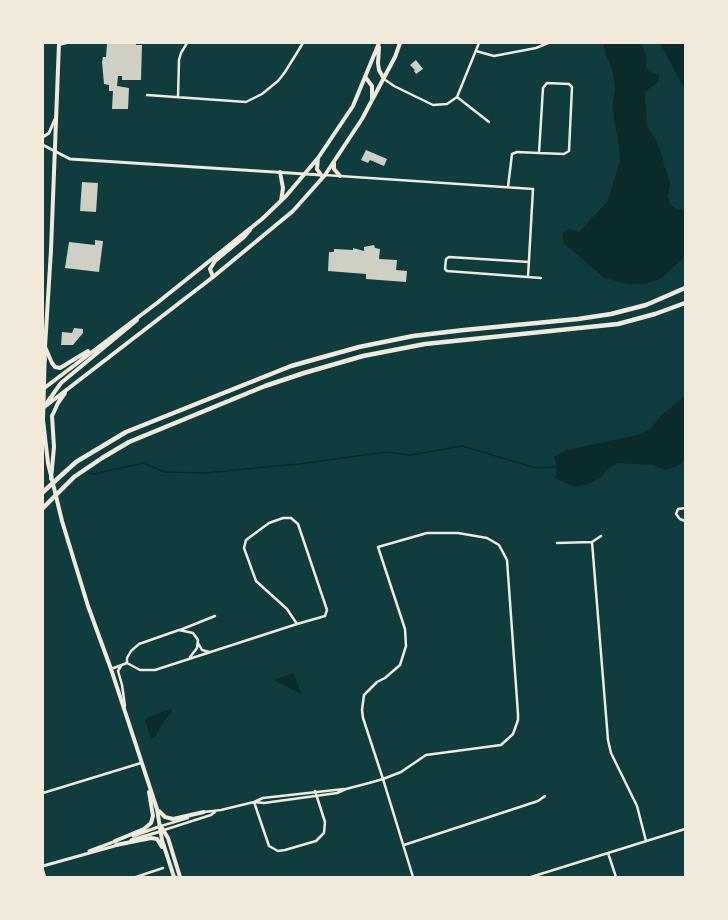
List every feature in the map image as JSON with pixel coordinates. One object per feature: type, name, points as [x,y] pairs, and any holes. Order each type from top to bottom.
[{"type":"highway","points":[[43,492],[67,470],[94,450],[135,428],[253,380],[319,358],[378,343],[426,334],[605,315],[646,305],[685,288]]},
{"type":"highway","points":[[44,507],[74,478],[115,450],[141,437],[265,386],[322,367],[383,352],[425,344],[618,324],[655,314],[685,303]]},
{"type":"main road","points":[[43,407],[61,383],[255,224],[280,201],[305,174],[318,158],[352,106],[366,78],[379,43]]},
{"type":"main road","points":[[379,43],[378,63],[379,70],[384,79]]},
{"type":"main road","points":[[43,407],[213,277],[293,211],[334,161],[371,104],[400,43]]},
{"type":"main road","points":[[59,44],[55,152],[44,348],[44,440],[51,478],[88,606],[111,669],[157,808],[161,826],[180,877]]},
{"type":"main road","points":[[366,78],[372,86],[371,104]]},
{"type":"main road","points":[[318,158],[317,169],[323,175]]},
{"type":"main road","points":[[334,161],[334,169],[340,176]]},
{"type":"main road","points":[[280,172],[283,188],[280,201]]},
{"type":"main road","points":[[213,277],[210,269],[215,261],[244,237],[255,224]]},
{"type":"main road","points":[[44,388],[102,342],[157,303]]},
{"type":"main road","points":[[44,348],[54,365],[60,368],[102,342]]},
{"type":"main road","points":[[51,478],[54,448],[52,416],[58,403],[71,386]]},
{"type":"main road","points":[[116,843],[144,829],[151,823],[152,816],[149,786]]},
{"type":"main road","points":[[157,808],[165,817],[173,819],[204,812]]},
{"type":"main road","points":[[163,831],[162,840],[174,877]]},
{"type":"main road","points":[[116,843],[148,838],[157,839],[161,843],[174,877]]},
{"type":"street","points":[[59,44],[66,43]]},
{"type":"street","points":[[178,97],[179,60],[187,43]]},
{"type":"street","points":[[147,95],[240,102],[253,99],[268,89],[285,72],[303,43]]},
{"type":"street","points":[[384,79],[394,86],[433,105],[447,104],[457,96],[479,43]]},
{"type":"street","points":[[476,51],[494,56],[536,48],[548,43]]},
{"type":"street","points":[[508,187],[512,154],[517,152],[539,152],[564,154],[569,151],[572,87],[569,84],[547,83],[544,88],[539,152]]},
{"type":"street","points":[[457,96],[489,122]]},
{"type":"street","points":[[43,137],[48,133],[56,118]]},
{"type":"street","points":[[43,145],[64,157],[75,159],[533,189],[528,277]]},
{"type":"street","points":[[529,262],[449,257],[446,259],[445,269],[447,271],[540,278]]},
{"type":"street","points":[[685,508],[678,509],[676,514],[680,519],[685,521]]},
{"type":"street","points":[[127,663],[140,670],[150,671],[325,616],[327,610],[298,524],[292,518],[283,518],[269,523],[246,540],[244,548],[256,581],[287,609],[297,624]]},
{"type":"street","points":[[254,802],[264,803],[337,793],[346,789],[383,779],[401,772],[426,755],[501,745],[513,734],[518,720],[518,714],[506,560],[499,545],[483,537],[458,533],[437,532],[417,535],[378,547],[406,639],[404,656],[400,665],[364,694],[362,703],[363,718],[383,779],[404,845],[413,877]]},
{"type":"street","points":[[557,543],[592,542],[602,536]]},
{"type":"street","points":[[592,542],[608,740],[611,753],[632,792],[646,841]]},
{"type":"street","points":[[127,663],[127,658],[131,651],[138,644],[215,616]]},
{"type":"street","points":[[179,630],[193,633],[203,651],[213,651]]},
{"type":"street","points":[[189,659],[195,651],[198,643]]},
{"type":"street","points":[[111,669],[127,663]]},
{"type":"street","points":[[121,666],[118,671],[122,685],[126,717]]},
{"type":"street","points":[[43,793],[141,763]]},
{"type":"street","points":[[43,866],[84,854],[204,812],[215,812],[254,802],[263,798],[315,791],[346,789]]},
{"type":"street","points":[[254,802],[270,846],[278,851],[285,850],[316,841],[322,837],[325,828],[315,791]]},
{"type":"street","points":[[404,845],[538,801],[545,796]]},
{"type":"street","points":[[116,843],[163,831],[211,815],[215,812]]},
{"type":"street","points":[[532,877],[685,829]]},
{"type":"street","points":[[608,853],[616,877]]},
{"type":"street","points":[[136,877],[163,868]]},
{"type":"street","points":[[43,870],[45,877]]},
{"type":"water","points":[[603,43],[641,43],[646,56],[646,67],[650,72],[659,75],[658,82],[645,92],[647,127],[657,141],[665,167],[670,184],[668,197],[671,205],[677,209],[685,210],[685,256],[662,278],[645,284],[628,284],[604,278],[564,243],[562,234],[568,229],[579,232],[608,201],[620,161],[618,137],[614,121],[613,105],[615,88],[613,72]]},
{"type":"water","points":[[660,43],[685,43],[685,90]]},
{"type":"water","points":[[685,396],[685,457],[682,463],[665,470],[653,465],[618,463],[610,467],[599,479],[588,484],[574,487],[555,478],[557,468],[554,457],[567,450],[637,435],[650,429],[662,415]]},
{"type":"water","points":[[293,673],[294,674],[301,694],[274,680]]},
{"type":"water","points":[[170,709],[172,711],[162,724],[156,736],[151,739],[145,721],[146,718]]},
{"type":"building","points":[[107,43],[136,43],[136,45],[142,45],[141,80],[122,80],[122,76],[118,76],[117,86],[129,88],[128,109],[112,109],[113,91],[109,91],[109,85],[104,84],[102,62],[103,57],[106,57]]},
{"type":"building","points":[[416,60],[423,69],[416,74],[414,71],[415,70],[410,65]]},
{"type":"building","points":[[366,150],[387,159],[384,166],[370,160],[368,163],[361,160]]},
{"type":"building","points":[[82,182],[98,183],[96,212],[80,211]]},
{"type":"building","points":[[95,240],[103,241],[99,272],[65,268],[69,242],[95,245]]},
{"type":"building","points":[[374,245],[375,248],[380,249],[379,259],[397,260],[396,270],[407,271],[406,282],[366,279],[366,274],[328,271],[329,252],[334,252],[334,249],[353,250],[353,248],[364,251],[364,247]]},
{"type":"building","points":[[74,328],[83,329],[83,333],[73,345],[61,345],[62,332],[72,333]]},
{"type":"waterway","points":[[89,473],[94,474],[144,463],[164,472],[205,473],[299,464],[387,452],[410,455],[462,446],[536,468],[559,467]]}]
